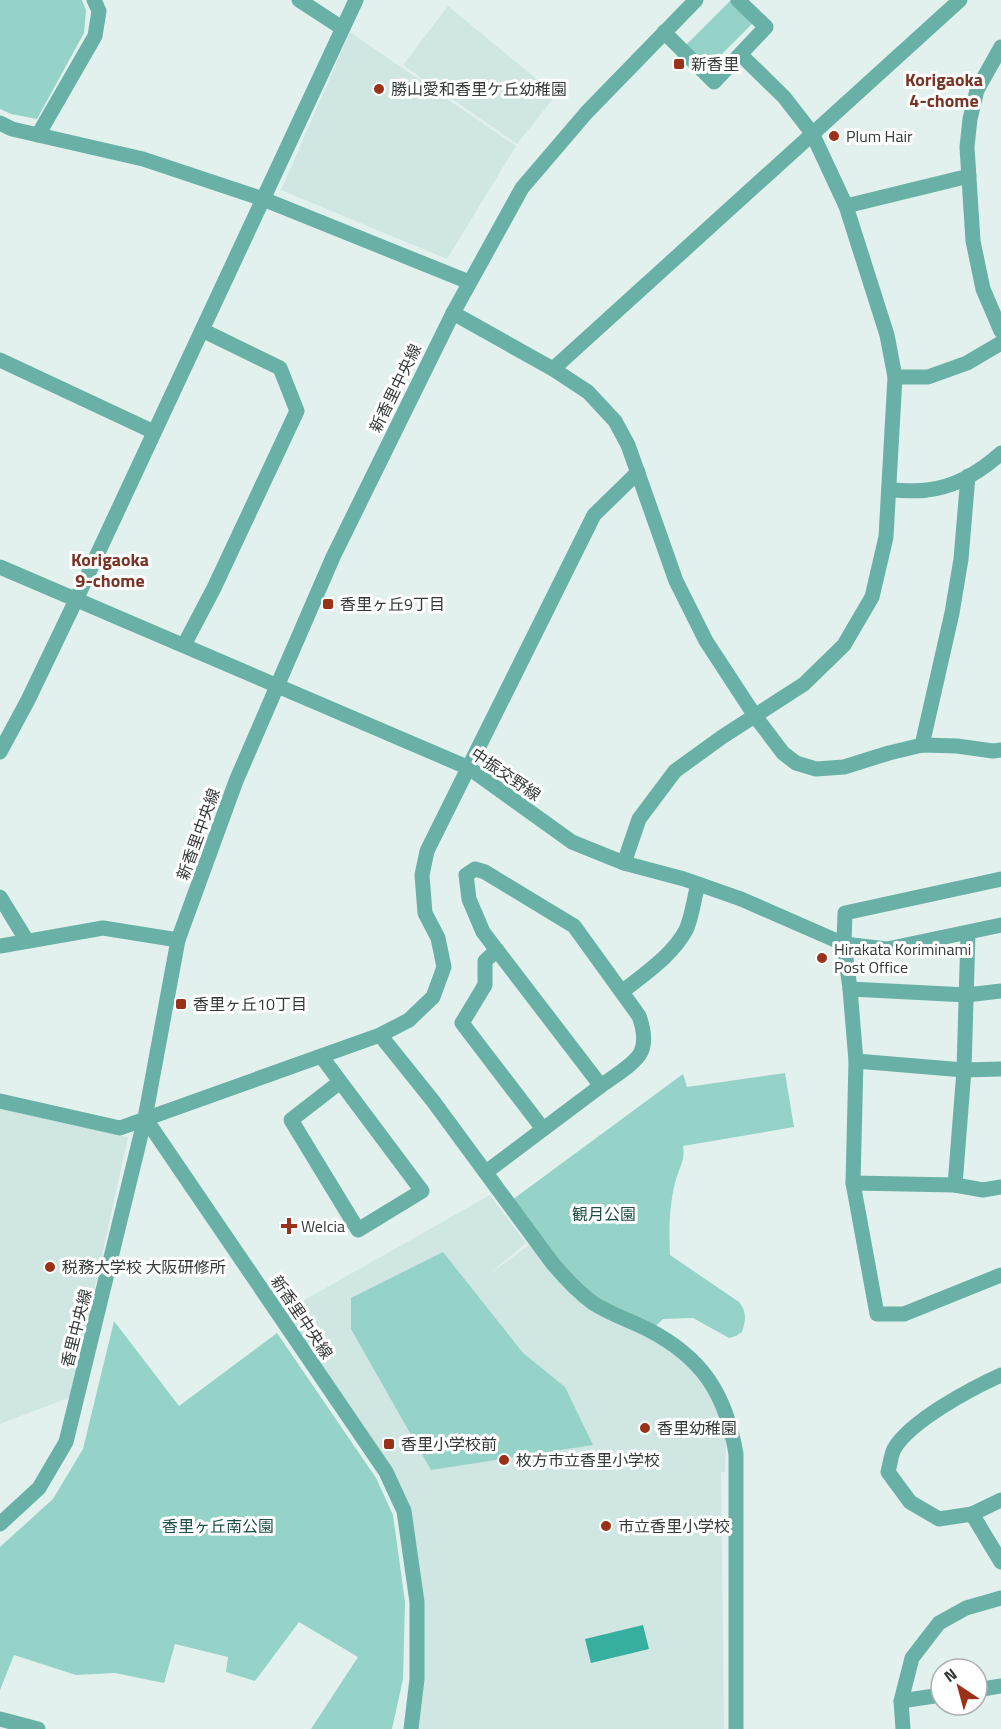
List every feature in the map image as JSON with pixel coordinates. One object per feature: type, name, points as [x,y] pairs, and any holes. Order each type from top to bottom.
[{"type":"street","points":[[38,135],[95,36],[99,11],[94,0]]},
{"type":"street","points":[[299,0],[342,28]]},
{"type":"street","points":[[0,752],[76,600],[356,0]]},
{"type":"street","points":[[664,32],[714,82],[766,27],[738,0]]},
{"type":"street","points":[[553,369],[960,0]]},
{"type":"street","name":"新香里中央線","points":[[411,1729],[417,1679],[417,1602],[404,1511],[386,1472],[145,1119],[178,940],[236,781],[333,558],[453,313],[522,188],[587,112],[691,2]]},
{"type":"street","points":[[1001,47],[977,90],[970,119],[967,147],[973,241],[983,289],[1001,331]]},
{"type":"street","points":[[624,863],[639,819],[675,771],[722,737],[804,684],[844,645],[872,597],[886,537],[895,376],[887,335],[846,206],[812,133],[783,97],[741,55]]},
{"type":"street","points":[[0,123],[12,129],[143,159],[263,199],[469,282]]},
{"type":"street","points":[[846,206],[969,176]]},
{"type":"street","points":[[453,313],[553,369],[588,392],[615,422],[628,445],[676,581],[706,641],[755,716],[783,753],[796,763],[816,769],[844,766],[922,745],[1001,750]]},
{"type":"street","points":[[184,645],[214,588],[297,411],[280,368],[202,330]]},
{"type":"street","points":[[895,376],[928,377],[967,363],[1001,343]]},
{"type":"street","points":[[0,360],[154,432]]},
{"type":"street","points":[[889,490],[927,490],[959,482],[1001,453]]},
{"type":"street","points":[[0,1101],[120,1128],[380,1035],[409,1020],[433,997],[444,967],[438,938],[425,913],[422,875],[427,851],[594,514],[638,472]]},
{"type":"street","points":[[922,745],[960,569],[968,476]]},
{"type":"street","name":"中振交野線","points":[[0,567],[469,768],[572,842],[624,863],[741,899],[844,944],[887,949],[1001,925]]},
{"type":"street","points":[[486,1172],[601,1086],[635,1060],[642,1051],[643,1028],[639,1016],[574,926],[485,872],[475,869],[466,874],[469,899],[483,932],[601,1086]]},
{"type":"street","points":[[1001,879],[845,912],[844,944],[856,1060],[854,1183],[877,1314],[904,1314],[1001,1275]]},
{"type":"street","points":[[622,992],[674,947],[686,929],[698,884]]},
{"type":"street","points":[[0,897],[27,941]]},
{"type":"street","points":[[0,946],[103,928],[178,940]]},
{"type":"street","points":[[955,1185],[964,1070],[968,933]]},
{"type":"street","points":[[497,950],[485,961],[484,985],[462,1023],[543,1129]]},
{"type":"street","points":[[850,989],[967,995],[1001,991]]},
{"type":"street","points":[[380,1035],[433,1101],[566,1279],[592,1302],[615,1316],[665,1338],[687,1355],[702,1370],[721,1399],[732,1429],[736,1454],[736,1729]]},
{"type":"street","points":[[321,1056],[422,1191],[358,1230],[291,1120],[340,1082]]},
{"type":"street","points":[[856,1060],[964,1070],[1001,1070]]},
{"type":"street","name":"香里中央線","points":[[0,1524],[39,1488],[66,1442],[145,1119]]},
{"type":"street","points":[[854,1183],[955,1185],[983,1190],[1001,1187]]},
{"type":"street","points":[[1001,1375],[986,1381],[932,1414],[910,1431],[894,1450],[888,1472],[910,1502],[939,1519],[972,1514],[1001,1500]]},
{"type":"street","points":[[972,1514],[1001,1562]]},
{"type":"street","points":[[903,1729],[901,1701],[912,1658],[939,1623],[966,1608],[1001,1598]]},
{"type":"street","points":[[901,1701],[929,1697]]},
{"type":"street","points":[[0,1719],[38,1729]]},
{"type":"shaded area","points":[[448,6],[556,95],[517,144],[403,65]]},
{"type":"shaded area","name":"勝山愛和香里ケ丘幼稚園","points":[[350,32],[516,146],[447,259],[281,190]]},
{"type":"shaded area","name":"税務大学校 大阪研修所","points":[[0,1108],[128,1137],[71,1397],[0,1424]]},
{"type":"shaded area","name":"枚方市立香里小学校","points":[[490,1195],[526,1243],[487,1276],[529,1245],[551,1274],[589,1307],[659,1343],[685,1363],[715,1400],[726,1438],[725,1472],[721,1472],[724,1729],[419,1729],[424,1601],[411,1509],[392,1468],[285,1311]]},
{"type":"shaded area","points":[[643,1625],[649,1649],[591,1663],[585,1639]]},
{"type":"green space","points":[[0,0],[82,0],[86,10],[84,33],[37,119],[11,114],[0,109]]},
{"type":"green space","points":[[731,0],[754,22],[708,68],[685,46]]},
{"type":"green space","name":"観月公園","points":[[785,1073],[794,1127],[683,1146],[683,1160],[673,1192],[670,1255],[739,1302],[745,1313],[745,1320],[742,1332],[736,1336],[729,1338],[693,1318],[663,1319],[654,1328],[595,1298],[570,1276],[512,1200],[683,1074],[687,1087]]},
{"type":"green space","points":[[443,1252],[523,1353],[565,1387],[593,1445],[431,1470],[351,1329],[351,1298]]},
{"type":"green space","name":"香里ヶ丘南公園","points":[[114,1321],[179,1406],[277,1333],[376,1478],[393,1515],[405,1602],[403,1679],[392,1729],[311,1729],[358,1657],[299,1622],[255,1681],[226,1672],[228,1657],[175,1644],[164,1683],[115,1673],[76,1675],[14,1655],[0,1690],[0,1547],[53,1499],[83,1449]]},
{"type":"place","name":"新香里","points":[[679,64]]},
{"type":"place","name":"勝山愛和香里ケ丘幼稚園","points":[[379,89]]},
{"type":"place","name":"Plum Hair","points":[[834,136]]},
{"type":"place","name":"香里ヶ丘9丁目","points":[[328,604]]},
{"type":"place","name":"Hirakata Koriminami Post Office","points":[[822,958]]},
{"type":"place","name":"香里ヶ丘10丁目","points":[[181,1004]]},
{"type":"place","name":"Welcia","points":[[289,1226]]},
{"type":"place","name":"税務大学校 大阪研修所","points":[[50,1267]]},
{"type":"place","name":"香里幼稚園","points":[[645,1428]]},
{"type":"place","name":"香里小学校前","points":[[389,1444]]},
{"type":"place","name":"枚方市立香里小学校","points":[[504,1460]]},
{"type":"place","name":"市立香里小学校","points":[[606,1526]]},
{"type":"district","name":"Korigaoka 4-chome","points":[[944,90]]},
{"type":"district","name":"Korigaoka 9-chome","points":[[110,570]]}]
